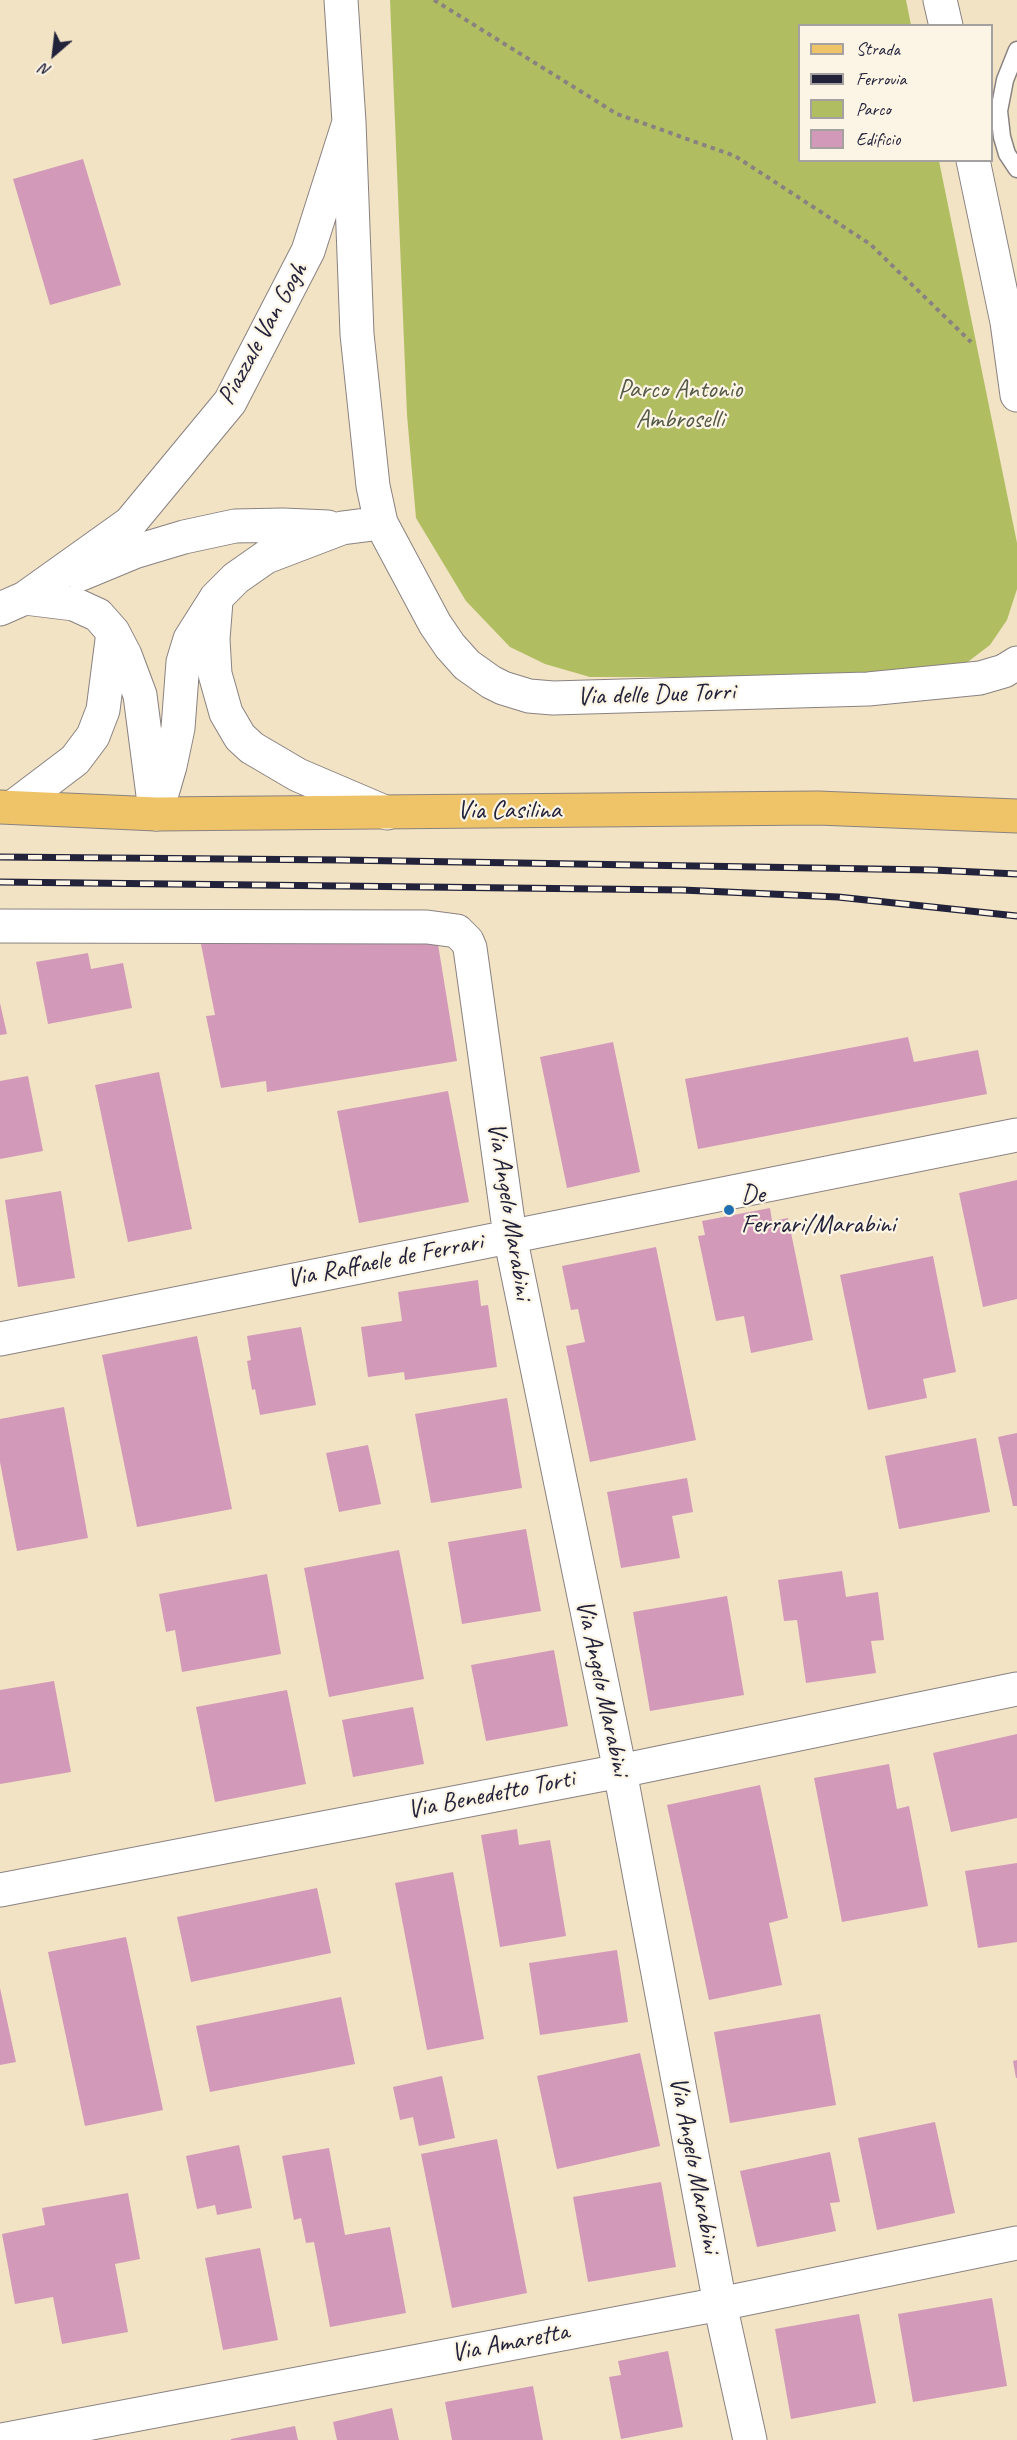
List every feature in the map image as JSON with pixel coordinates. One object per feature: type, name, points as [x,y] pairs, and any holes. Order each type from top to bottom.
[{"type":"main road","name":"Via Casilina","points":[[7,807],[156,814],[808,808],[1017,816]]},
{"type":"street","name":"Piazzale Van Gogh","points":[[12,604],[130,523],[230,402],[308,251],[349,122],[341,0]]},
{"type":"street","points":[[940,0],[946,24]]},
{"type":"street","name":"Via delle Due Torri","points":[[349,122],[357,334],[373,486],[381,523],[435,624],[457,655],[491,682],[529,696],[553,698],[868,689],[980,678],[1004,671],[1017,663]]},
{"type":"street","points":[[974,162],[1011,312],[1017,395]]},
{"type":"street","points":[[12,604],[134,552],[200,533],[235,526],[342,528],[381,523]]},
{"type":"street","points":[[156,814],[178,728],[183,662],[195,631],[216,598],[236,578],[266,557],[342,528]]},
{"type":"street","points":[[216,598],[213,639],[215,674],[226,713],[240,736],[252,748],[298,775],[387,813]]},
{"type":"street","points":[[12,604],[74,604],[98,615],[113,632],[125,655],[140,695],[156,814]]},
{"type":"street","points":[[7,807],[75,760],[93,736],[103,710],[113,632]]},
{"type":"street","name":"Via Angelo Marabini","points":[[0,926],[427,927],[448,928],[464,935],[470,948],[510,1236],[620,1771],[720,2304],[750,2440]]},
{"type":"street","name":"Via Raffaele de Ferrari","points":[[0,1339],[1017,1135]]},
{"type":"street","name":"Via Benedetto Torti","points":[[0,1890],[620,1771],[1017,1689]]},
{"type":"street","name":"Via Amaretta","points":[[2,2440],[720,2304],[1017,2243]]},
{"type":"lane","points":[[1017,50],[1005,80],[999,111],[1002,137],[1007,154],[1017,169]]},
{"type":"path","points":[[434,0],[617,114],[735,156],[870,244],[973,343]]},
{"type":"green space","name":"Parco Antonio Ambroselli","points":[[390,0],[906,0],[911,24],[798,24],[798,162],[939,162],[1017,543],[1017,589],[1007,620],[990,645],[961,667],[919,677],[590,677],[545,664],[510,647],[466,601],[416,518],[407,415]]},
{"type":"building","points":[[83,159],[121,285],[50,305],[13,179]]},
{"type":"building","points":[[199,934],[437,938],[457,1061],[267,1092],[266,1081],[221,1088],[206,1016],[215,1015]]},
{"type":"building","points":[[88,953],[91,969],[123,963],[132,1008],[48,1024],[36,962]]},
{"type":"building","points":[[0,1003],[7,1034],[0,1035]]},
{"type":"building","points":[[908,1037],[914,1062],[978,1050],[987,1094],[698,1149],[685,1079]]},
{"type":"building","points":[[613,1042],[640,1172],[567,1188],[540,1057]]},
{"type":"building","points":[[159,1072],[192,1229],[128,1242],[95,1085]]},
{"type":"building","points":[[28,1076],[43,1151],[0,1159],[0,1081]]},
{"type":"building","points":[[448,1091],[469,1202],[359,1223],[337,1111]]},
{"type":"building","points":[[1017,1180],[1017,1299],[983,1307],[959,1193]]},
{"type":"building","points":[[61,1191],[75,1278],[18,1287],[5,1200]]},
{"type":"building","points":[[770,1208],[772,1221],[788,1218],[813,1340],[751,1353],[744,1316],[716,1321],[698,1236],[705,1235],[702,1221]]},
{"type":"building","points":[[656,1247],[696,1440],[590,1462],[566,1346],[585,1342],[578,1309],[571,1310],[562,1266]]},
{"type":"building","points":[[933,1256],[956,1372],[923,1379],[927,1398],[868,1410],[840,1275]]},
{"type":"building","points":[[478,1280],[481,1306],[488,1305],[497,1367],[405,1380],[404,1372],[368,1377],[361,1327],[402,1321],[398,1292]]},
{"type":"building","points":[[301,1327],[316,1405],[260,1415],[255,1389],[252,1390],[247,1361],[251,1360],[247,1336]]},
{"type":"building","points":[[197,1336],[232,1509],[137,1527],[102,1355]]},
{"type":"building","points":[[507,1398],[522,1488],[431,1503],[415,1414]]},
{"type":"building","points":[[64,1407],[88,1538],[17,1551],[0,1462],[0,1419]]},
{"type":"building","points":[[1017,1433],[1017,1506],[1013,1506],[998,1437]]},
{"type":"building","points":[[976,1438],[990,1512],[899,1529],[885,1456]]},
{"type":"building","points":[[368,1445],[381,1504],[339,1512],[326,1453]]},
{"type":"building","points":[[687,1478],[693,1512],[672,1516],[680,1558],[621,1568],[607,1492]]},
{"type":"building","points":[[526,1529],[541,1611],[462,1624],[448,1542]]},
{"type":"building","points":[[399,1550],[424,1679],[329,1697],[304,1568]]},
{"type":"building","points":[[842,1571],[846,1597],[878,1592],[884,1640],[871,1641],[876,1673],[806,1683],[797,1620],[784,1621],[778,1580]]},
{"type":"building","points":[[267,1574],[281,1654],[182,1672],[175,1630],[166,1632],[159,1594]]},
{"type":"building","points":[[727,1596],[744,1695],[650,1711],[633,1612]]},
{"type":"building","points":[[554,1650],[568,1726],[486,1741],[471,1665]]},
{"type":"building","points":[[54,1681],[71,1772],[0,1784],[0,1690]]},
{"type":"building","points":[[287,1690],[306,1784],[215,1802],[196,1707]]},
{"type":"building","points":[[413,1707],[424,1764],[353,1777],[342,1720]]},
{"type":"building","points":[[1017,1734],[1017,1818],[951,1832],[933,1753]]},
{"type":"building","points":[[889,1764],[897,1809],[909,1806],[928,1906],[842,1922],[814,1778]]},
{"type":"building","points":[[760,1785],[788,1918],[769,1923],[782,1985],[709,2000],[667,1805]]},
{"type":"building","points":[[517,1829],[519,1845],[550,1840],[566,1936],[500,1947],[481,1835]]},
{"type":"building","points":[[1017,1863],[1017,1942],[978,1948],[965,1871]]},
{"type":"building","points":[[453,1872],[484,2039],[427,2050],[395,1883]]},
{"type":"building","points":[[317,1888],[331,1953],[191,1982],[177,1917]]},
{"type":"building","points":[[126,1937],[163,2110],[85,2126],[48,1952]]},
{"type":"building","points":[[617,1950],[628,2022],[540,2035],[529,1963]]},
{"type":"building","points":[[0,1988],[16,2062],[0,2065]]},
{"type":"building","points":[[341,1997],[355,2064],[210,2092],[196,2026]]},
{"type":"building","points":[[820,2014],[836,2105],[730,2123],[714,2032]]},
{"type":"building","points":[[640,2053],[660,2146],[557,2169],[537,2076]]},
{"type":"building","points":[[1017,2060],[1017,2078],[1016,2078],[1013,2061]]},
{"type":"building","points":[[442,2076],[455,2138],[419,2146],[413,2117],[400,2120],[393,2087]]},
{"type":"building","points":[[935,2122],[955,2213],[877,2230],[858,2138]]},
{"type":"building","points":[[497,2139],[527,2293],[452,2308],[421,2154]]},
{"type":"building","points":[[239,2145],[252,2208],[217,2215],[215,2205],[197,2209],[186,2156]]},
{"type":"building","points":[[329,2148],[345,2235],[390,2227],[406,2313],[330,2327],[314,2242],[306,2243],[301,2218],[294,2220],[282,2156]]},
{"type":"building","points":[[830,2152],[840,2202],[830,2203],[836,2231],[757,2247],[740,2171]]},
{"type":"building","points":[[661,2182],[676,2267],[588,2282],[573,2197]]},
{"type":"building","points":[[128,2193],[140,2259],[115,2264],[128,2332],[62,2344],[53,2297],[15,2304],[2,2234],[45,2225],[42,2208]]},
{"type":"building","points":[[260,2248],[278,2340],[223,2350],[205,2258]]},
{"type":"building","points":[[992,2298],[1007,2386],[913,2402],[898,2314]]},
{"type":"building","points":[[859,2314],[876,2403],[791,2419],[775,2329]]},
{"type":"building","points":[[668,2351],[683,2427],[621,2439],[609,2377],[621,2375],[618,2361]]},
{"type":"building","points":[[533,2386],[543,2440],[452,2440],[445,2402]]},
{"type":"building","points":[[392,2408],[399,2440],[337,2440],[333,2422]]},
{"type":"building","points":[[295,2426],[298,2440],[231,2440],[231,2439]]},
{"type":"railway","points":[[0,857],[341,860],[933,870],[1017,874]]},
{"type":"railway","points":[[0,882],[682,890],[838,897],[1017,916]]},
{"type":"place","name":"De Ferrari/Marabini","points":[[729,1210]]}]
